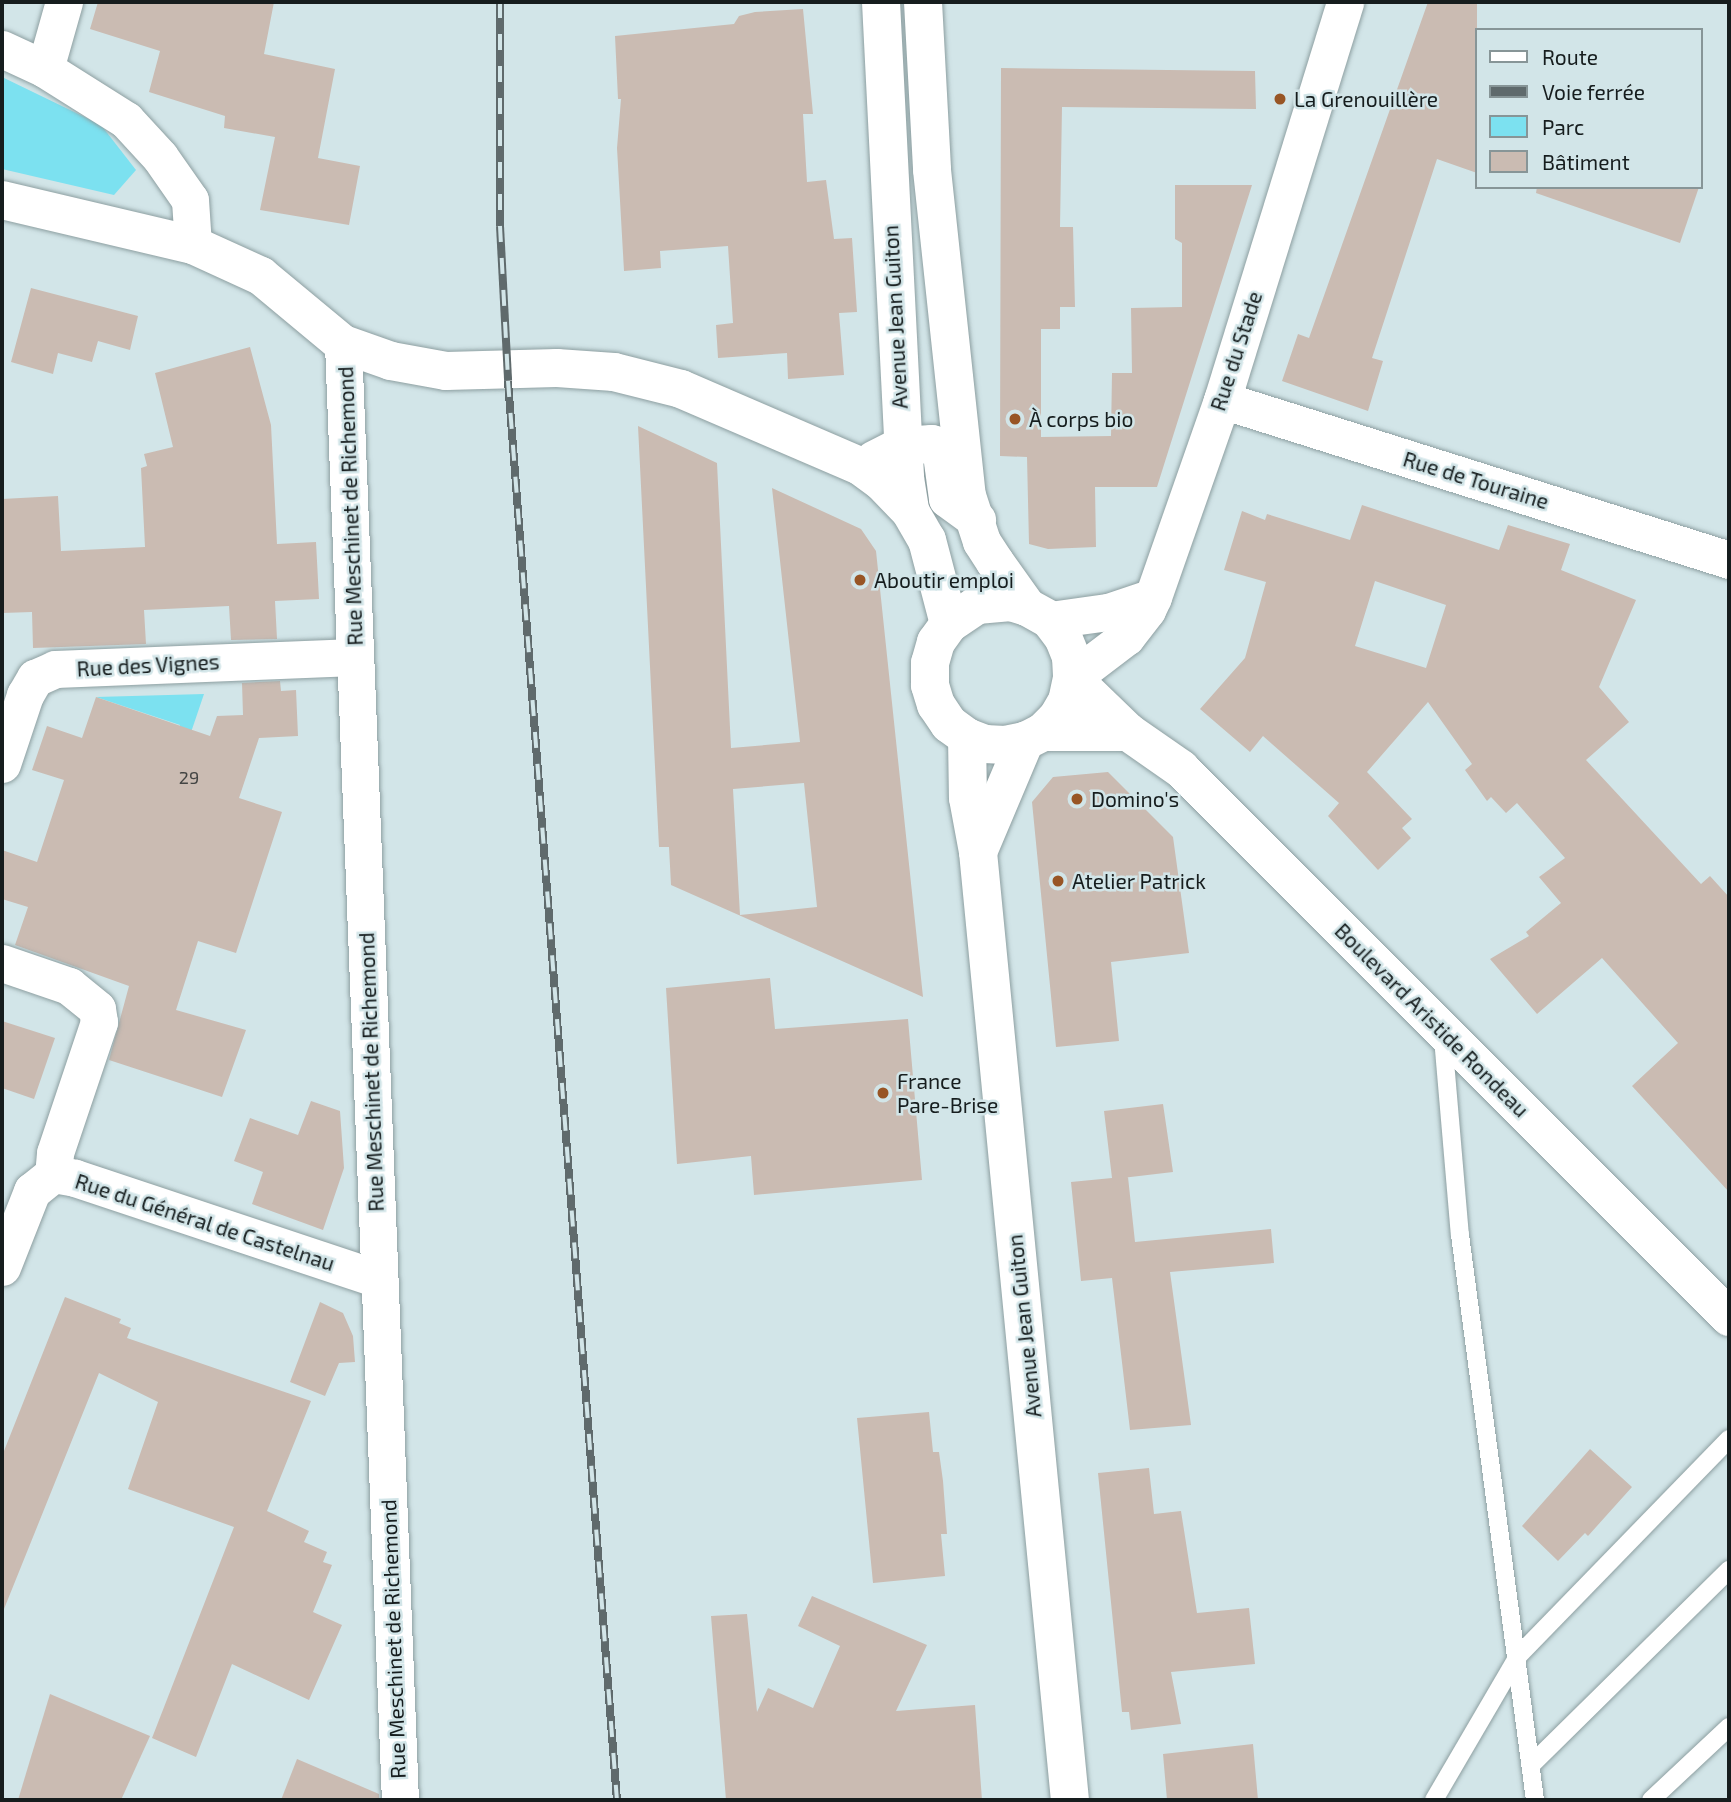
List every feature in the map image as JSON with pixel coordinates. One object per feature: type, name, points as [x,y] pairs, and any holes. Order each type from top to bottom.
[{"type":"main road","name":"Avenue Jean Guiton","points":[[881,2],[902,446],[910,511],[927,540],[949,624]]},
{"type":"main road","points":[[923,2],[933,183],[967,496],[982,542],[1038,614],[1063,637],[1070,657],[1072,678],[1067,701],[1057,718],[1034,737]]},
{"type":"main road","points":[[2,200],[193,245],[261,276],[344,344],[420,368],[446,371],[557,368],[642,378],[681,389],[860,466],[881,481],[910,511]]},
{"type":"main road","points":[[860,466],[902,446],[932,444],[941,447],[948,499],[977,520]]},
{"type":"main road","points":[[1038,614],[1010,602],[977,605],[949,624],[936,642],[930,663],[930,685],[943,715],[967,737],[985,744],[1005,746],[1034,737],[1129,732]]},
{"type":"main road","name":"Boulevard Aristide Rondeau","points":[[1072,678],[1129,732],[1181,769],[1729,1317]]},
{"type":"main road","name":"Avenue Jean Guiton","points":[[967,737],[968,799],[978,852],[1070,1800]]},
{"type":"main road","name":"Avenue Jean Guiton","points":[[978,852],[1034,737]]},
{"type":"street","points":[[46,69],[64,2]]},
{"type":"street","name":"Rue du Stade","points":[[1072,678],[1126,636],[1147,610],[1153,597],[1222,400],[1345,2]]},
{"type":"street","points":[[2,49],[46,69],[126,120],[160,157],[190,200],[193,245]]},
{"type":"street","name":"Rue Meschinet de Richemond","points":[[344,344],[400,1800]]},
{"type":"street","name":"Rue de Touraine","points":[[1222,400],[1729,560]]},
{"type":"street","points":[[1038,614],[1108,612],[1153,597]]},
{"type":"street","name":"Rue des Vignes","points":[[2,764],[25,695],[35,678],[55,669],[355,657]]},
{"type":"street","points":[[2,963],[69,986],[97,1009],[99,1023],[55,1153],[53,1174]]},
{"type":"street","name":"Rue du Général de Castelnau","points":[[2,1267],[32,1191],[53,1174],[75,1178],[379,1279]]},
{"type":"lane","points":[[1443,1031],[1460,1235],[1535,1800]]},
{"type":"lane","points":[[1434,1800],[1518,1656],[1729,1439]]},
{"type":"lane","points":[[1531,1765],[1729,1570]]},
{"type":"lane","points":[[1651,1800],[1729,1727]]},
{"type":"green space","points":[[2,77],[101,125],[136,170],[114,195],[2,169]]},
{"type":"green space","points":[[204,694],[123,933],[112,929],[180,725],[96,697]]},
{"type":"building","points":[[98,2],[274,2],[264,54],[335,69],[318,158],[360,166],[349,225],[260,210],[275,137],[224,128],[225,116],[149,92],[160,51],[90,29]]},
{"type":"building","points":[[1428,2],[1477,2],[1476,173],[1437,159],[1372,358],[1383,361],[1368,411],[1282,381],[1298,334],[1309,338]]},
{"type":"building","points":[[803,9],[813,114],[803,114],[807,182],[826,180],[834,239],[852,238],[857,312],[839,313],[844,375],[788,379],[787,353],[718,358],[716,325],[733,323],[728,246],[660,251],[661,268],[624,271],[617,148],[621,99],[618,99],[615,36],[734,24],[739,16],[755,12]]},
{"type":"building","points":[[1001,68],[1255,71],[1256,109],[1062,107],[1060,227],[1073,227],[1075,307],[1060,307],[1060,329],[1041,329],[1041,437],[1111,436],[1112,373],[1132,373],[1131,308],[1182,307],[1182,243],[1175,239],[1175,185],[1252,185],[1157,487],[1095,487],[1096,547],[1048,549],[1029,544],[1027,457],[1000,456]]},
{"type":"building","points":[[1537,189],[1698,189],[1680,243],[1536,193]]},
{"type":"building","points":[[31,288],[138,316],[130,350],[98,341],[92,362],[58,353],[53,374],[11,362]]},
{"type":"building","points":[[250,347],[271,425],[277,544],[316,542],[319,599],[275,601],[277,639],[231,640],[229,606],[144,610],[146,644],[33,648],[32,612],[2,613],[2,499],[58,496],[61,551],[145,547],[141,468],[147,466],[144,454],[173,447],[155,373]]},
{"type":"building","points":[[638,426],[717,463],[731,748],[800,742],[772,488],[861,529],[876,551],[923,997],[671,885],[669,847],[659,847]],"holes":[[[804,783],[817,907],[740,915],[733,789]]]},
{"type":"building","points":[[1362,505],[1499,550],[1508,525],[1570,544],[1561,570],[1636,600],[1599,687],[1629,722],[1586,760],[1701,884],[1710,876],[1729,897],[1729,1192],[1632,1086],[1678,1043],[1602,958],[1537,1014],[1490,959],[1529,936],[1526,932],[1561,903],[1539,877],[1565,858],[1517,803],[1506,813],[1491,797],[1487,801],[1465,770],[1472,764],[1428,702],[1367,772],[1412,819],[1402,828],[1411,838],[1378,870],[1328,816],[1339,803],[1263,736],[1250,752],[1200,709],[1245,658],[1266,582],[1224,570],[1242,511],[1265,520],[1267,514],[1350,540]],"holes":[[[1375,581],[1446,605],[1426,668],[1355,646]]]},
{"type":"building","points":[[280,681],[281,691],[296,690],[298,736],[259,738],[239,798],[282,812],[236,953],[198,941],[176,1010],[246,1030],[222,1097],[109,1060],[129,986],[15,945],[28,907],[2,899],[2,850],[37,862],[64,780],[32,770],[47,726],[82,738],[96,697],[210,736],[217,716],[243,715],[242,683]]},
{"type":"building","points":[[1108,772],[1173,837],[1189,953],[1111,962],[1119,1041],[1056,1047],[1032,802],[1053,777]]},
{"type":"building","points":[[770,978],[775,1029],[908,1019],[922,1180],[754,1195],[751,1156],[677,1164],[666,988]]},
{"type":"building","points":[[2,1021],[55,1038],[34,1099],[2,1088]]},
{"type":"building","points":[[311,1101],[340,1111],[344,1168],[323,1230],[252,1204],[263,1172],[234,1161],[250,1118],[298,1135]]},
{"type":"building","points":[[1163,1104],[1173,1172],[1128,1177],[1135,1242],[1271,1229],[1274,1263],[1170,1272],[1191,1425],[1130,1430],[1112,1278],[1081,1281],[1071,1182],[1112,1178],[1104,1111]]},
{"type":"building","points":[[65,1297],[121,1319],[119,1323],[131,1328],[127,1338],[311,1401],[267,1511],[309,1531],[304,1542],[327,1552],[323,1562],[332,1565],[313,1612],[342,1625],[309,1700],[232,1664],[196,1757],[152,1738],[234,1527],[128,1489],[158,1402],[99,1373],[2,1614],[2,1456]]},
{"type":"building","points":[[320,1302],[343,1313],[353,1336],[355,1362],[339,1363],[325,1396],[290,1382]]},
{"type":"building","points":[[929,1412],[933,1452],[939,1452],[943,1481],[947,1534],[941,1534],[945,1576],[873,1583],[857,1418]]},
{"type":"building","points":[[1590,1449],[1632,1487],[1588,1536],[1585,1533],[1558,1561],[1522,1526]]},
{"type":"building","points":[[1149,1468],[1154,1514],[1181,1511],[1197,1613],[1249,1608],[1255,1664],[1171,1672],[1181,1724],[1131,1730],[1129,1712],[1122,1712],[1098,1473]]},
{"type":"building","points":[[812,1596],[927,1645],[896,1711],[975,1705],[982,1800],[726,1800],[711,1616],[747,1614],[757,1712],[768,1688],[813,1708],[840,1646],[798,1626]]},
{"type":"building","points":[[50,1694],[150,1736],[121,1800],[18,1800]]},
{"type":"building","points":[[1253,1744],[1258,1800],[1167,1800],[1163,1754]]},
{"type":"building","points":[[297,1759],[379,1794],[379,1800],[281,1800]]},
{"type":"railway","points":[[500,2],[500,226],[508,381],[617,1800]]},
{"type":"place","name":"La Grenouillère","points":[[1280,99]]},
{"type":"place","name":"À corps bio","points":[[1015,419]]},
{"type":"place","name":"Aboutir emploi","points":[[860,580]]},
{"type":"place","name":"Domino's","points":[[1077,799]]},
{"type":"place","name":"Atelier Patrick","points":[[1058,881]]},
{"type":"place","name":"France Pare-Brise","points":[[883,1093]]}]
